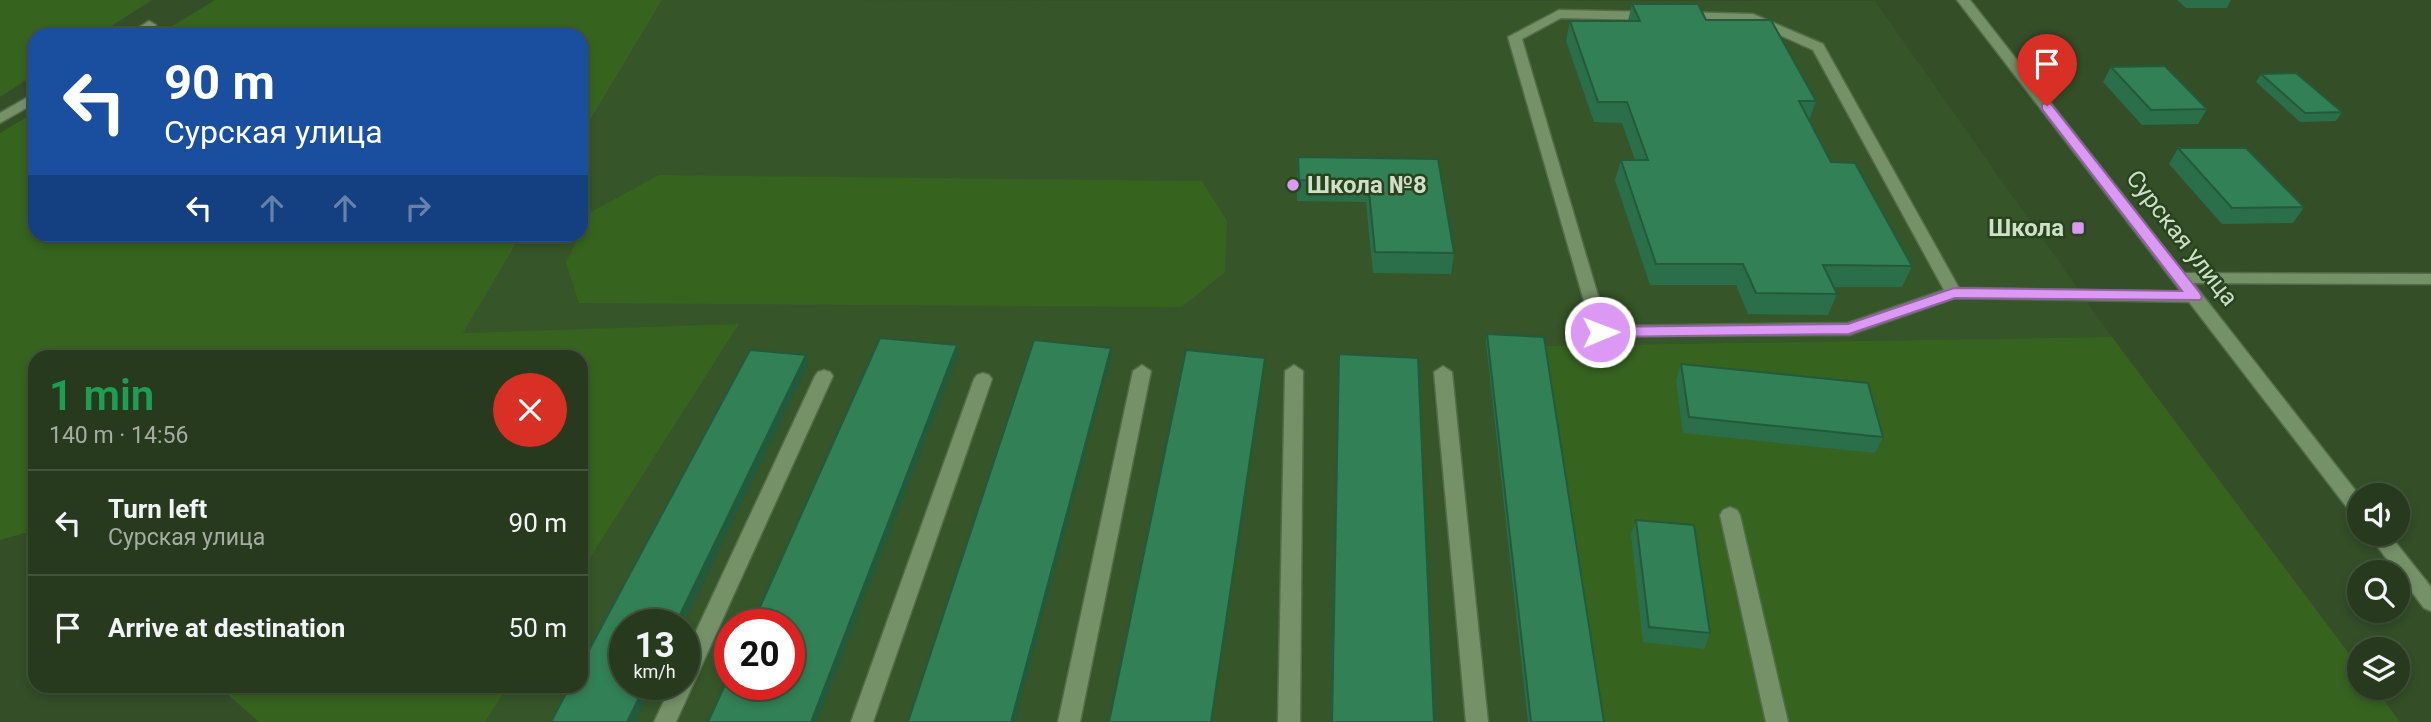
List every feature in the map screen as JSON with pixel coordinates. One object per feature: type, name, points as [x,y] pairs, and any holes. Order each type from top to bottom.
[{"type":"street","name":"Сурская улица","points":[[1963,0],[2347,494]]},
{"type":"street","points":[[1954,293],[1818,47],[1753,18],[1559,14],[1515,37],[1600,332],[1849,329],[1954,293],[2194,297]]},
{"type":"street","points":[[144,28],[149,25]]},
{"type":"street","points":[[0,119],[28,101]]},
{"type":"street","points":[[2181,278],[2431,279]]},
{"type":"street","points":[[1069,722],[1142,371]]},
{"type":"street","points":[[1289,722],[1294,371]]},
{"type":"street","points":[[1443,372],[1477,722]]},
{"type":"street","points":[[700,645],[824,376]]},
{"type":"street","points":[[862,722],[983,379]]},
{"type":"street","points":[[1730,515],[1777,722]]},
{"type":"street","points":[[2387,546],[2431,601]]},
{"type":"street","points":[[665,722],[675,700]]},
{"type":"shaded area","points":[[0,0],[152,0],[108,28],[28,28],[28,79],[0,97]]},
{"type":"shaded area","points":[[215,0],[662,0],[588,123],[588,28],[169,28]]},
{"type":"shaded area","points":[[662,0],[1875,1],[2112,337],[1542,346],[1600,722],[485,722],[504,693],[588,693],[588,561],[738,325],[462,333],[517,242],[588,242],[588,123]]},
{"type":"shaded area","points":[[28,116],[28,242],[517,242],[463,333],[739,324],[588,561],[588,350],[28,350],[28,532],[0,540],[0,133]]},
{"type":"shaded area","points":[[659,175],[1202,181],[1227,221],[1225,272],[1182,307],[579,303],[566,263],[576,242],[588,242],[589,213]]},
{"type":"shaded area","points":[[2112,337],[2347,651],[2347,700],[2384,700],[2400,722],[1600,722],[1542,346]]},
{"type":"shaded area","points":[[226,693],[504,693],[485,722],[259,722]]},
{"type":"building","points":[[1632,4],[1698,4],[1706,20],[1771,20],[1816,101],[1799,101],[1831,162],[1855,163],[1912,266],[1823,265],[1837,294],[1756,293],[1743,264],[1656,264],[1621,160],[1648,160],[1627,102],[1598,102],[1570,21],[1640,21]]},
{"type":"building","points":[[2165,66],[2207,109],[2151,110],[2111,67]]},
{"type":"building","points":[[2296,73],[2342,112],[2305,113],[2261,74]]},
{"type":"building","points":[[2178,148],[2246,148],[2304,207],[2232,208]]},
{"type":"building","points":[[1298,157],[1438,159],[1454,253],[1375,252],[1368,181],[1299,180]]},
{"type":"building","points":[[1487,334],[1544,337],[1604,722],[1531,722]]},
{"type":"building","points":[[880,338],[957,345],[811,722],[708,722],[718,700],[805,700],[805,609],[759,609]]},
{"type":"building","points":[[1034,340],[1111,348],[1011,722],[908,722]]},
{"type":"building","points":[[750,350],[806,355],[683,609],[611,609]]},
{"type":"building","points":[[1186,350],[1265,358],[1211,722],[1109,722]]},
{"type":"building","points":[[1339,354],[1418,358],[1434,722],[1332,722]]},
{"type":"building","points":[[1681,364],[1868,383],[1883,437],[1689,417]]},
{"type":"building","points":[[1636,520],[1694,525],[1710,633],[1649,627]]},
{"type":"building","points":[[609,613],[609,700],[638,700],[627,722],[551,722],[566,693],[588,693],[588,652]]},
{"type":"place","name":"Школа №8","points":[[1293,185]]},
{"type":"place","name":"Школа","points":[[2078,228]]},
{"type":"route","points":[[1600,332],[1849,329],[1954,293],[2194,297],[2047,106]]}]
